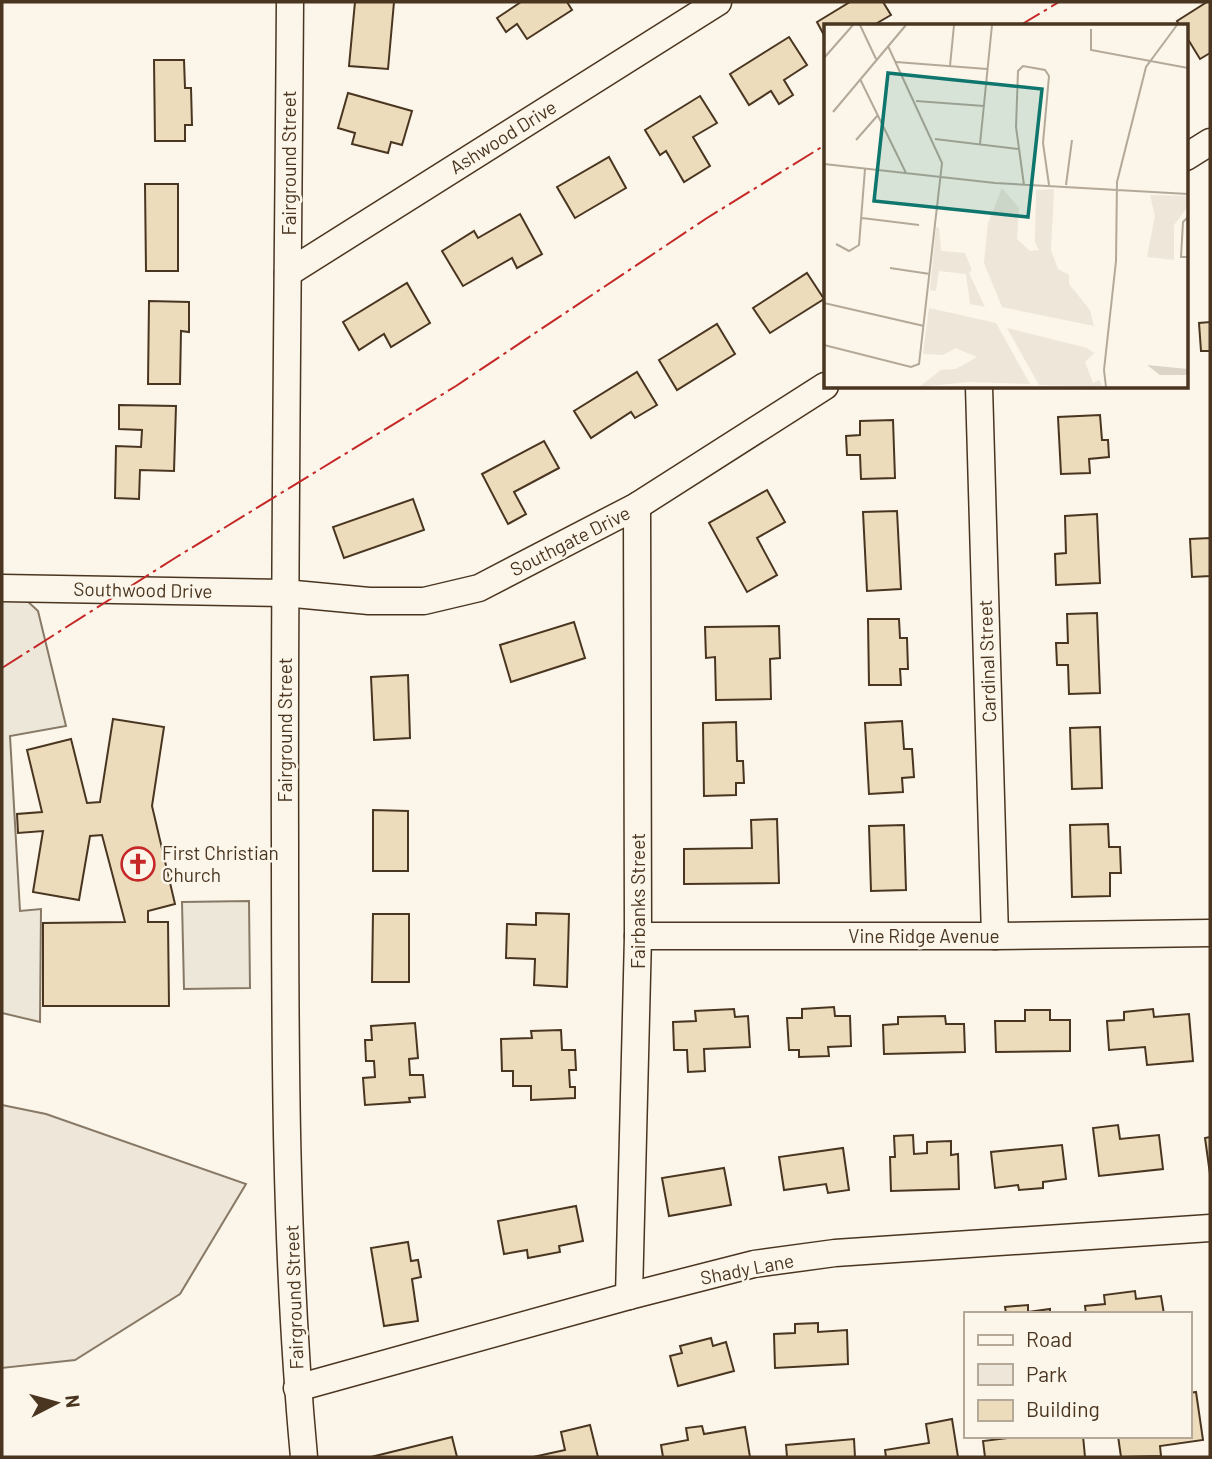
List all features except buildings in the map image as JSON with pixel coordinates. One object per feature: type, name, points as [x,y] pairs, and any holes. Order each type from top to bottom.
[{"type":"street","name":"Fairground Street","points":[[290,2],[284,593],[286,1116],[298,1388],[304,1457]]},
{"type":"street","name":"Ashwood Drive","points":[[288,273],[718,2]]},
{"type":"street","points":[[1188,156],[1210,142]]},
{"type":"street","name":"Southgate Drive","points":[[284,593],[369,601],[424,601],[479,587],[637,506],[824,387]]},
{"type":"street","name":"Cardinal Street","points":[[979,388],[995,936]]},
{"type":"street","name":"Fairbanks Street","points":[[629,1296],[638,936],[637,506]]},
{"type":"street","name":"Southwood Drive","points":[[2,588],[284,593]]},
{"type":"street","name":"Vine Ridge Avenue","points":[[638,936],[1210,933]]},
{"type":"street","name":"Shady Lane","points":[[298,1388],[754,1264],[835,1253],[1210,1228]]},
{"type":"green space","points":[[2,1105],[46,1114],[246,1184],[180,1294],[75,1360],[2,1368]]},
{"type":"shaded area","points":[[2,597],[24,598],[38,611],[66,726],[10,736],[20,911],[41,909],[40,1022],[2,1013]]},
{"type":"shaded area","points":[[249,901],[250,988],[184,989],[182,902]]},
{"type":"power","points":[[1022,24],[1059,2]]},
{"type":"power","points":[[2,668],[175,558],[456,386],[707,218],[824,146]]},
{"type":"place","name":"First Christian Church","points":[[138,864]]}]
